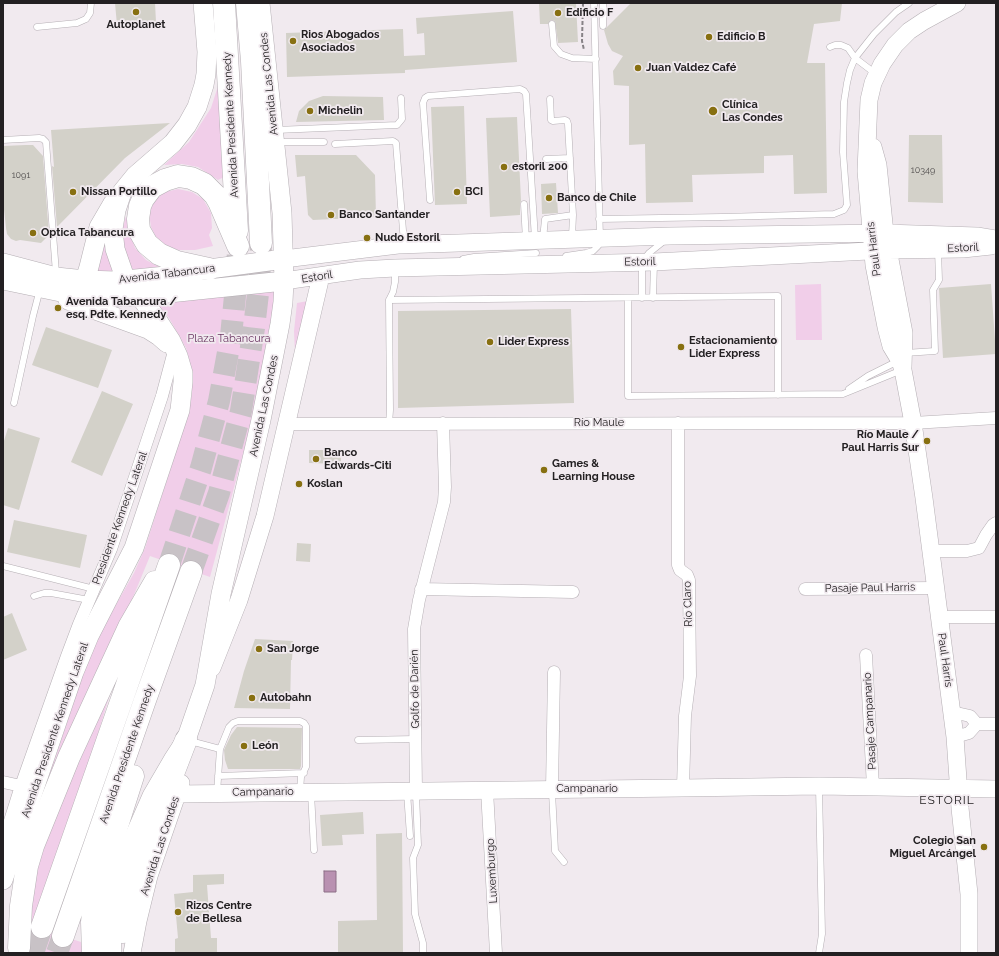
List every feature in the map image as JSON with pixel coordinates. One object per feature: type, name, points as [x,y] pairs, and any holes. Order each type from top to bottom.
[{"type":"highway","name":"Avenida Presidente Kennedy","points":[[209,269],[176,262],[159,254],[147,244],[139,230],[138,219],[140,206],[143,199],[152,187],[165,180],[178,176],[190,178],[204,184],[215,195],[238,247],[224,3]]},
{"type":"highway","points":[[247,3],[252,61],[261,243]]},
{"type":"highway","name":"Avenida Presidente Kennedy","points":[[42,927],[169,565]]},
{"type":"highway","name":"Avenida Presidente Kennedy","points":[[63,936],[144,703],[192,572]]},
{"type":"highway","points":[[20,950],[20,906],[23,886],[33,846],[69,757],[129,627],[155,582]]},
{"type":"highway","points":[[93,953],[92,922],[96,892],[137,765],[142,735],[144,703]]},
{"type":"highway","points":[[123,932],[143,852],[186,740]]},
{"type":"main road","points":[[84,280],[99,227],[109,209],[139,172],[173,143],[187,125],[197,107],[203,91],[206,74],[207,52],[203,3]]},
{"type":"main road","name":"Avenida Las Condes","points":[[112,953],[112,902],[120,873],[152,796],[186,740],[205,685],[221,594],[275,355],[283,302],[284,259],[282,213],[260,3]]},
{"type":"main road","points":[[122,192],[114,219],[113,239],[117,259],[127,280],[140,296]]},
{"type":"main road","name":"Avenida Tabancura","points":[[3,280],[47,285],[84,280],[127,280],[166,276],[284,259]]},
{"type":"main road","name":"Avenida Tabancura","points":[[3,263],[47,285],[75,295],[116,297],[140,296],[284,281]]},
{"type":"main road","points":[[47,285],[70,302],[148,329],[159,336],[175,350]]},
{"type":"main road","name":"Avenida Presidente Kennedy Lateral","points":[[3,880],[9,845],[51,737],[74,672],[89,636],[134,548],[180,410],[183,392],[183,373],[181,363],[162,328],[140,296]]},
{"type":"main road","points":[[9,845],[13,875],[13,898],[16,931],[20,950]]},
{"type":"street","name":"Paul Harris","points":[[958,3],[924,20],[909,31],[889,53],[876,74],[869,100],[866,171],[881,251],[886,327],[891,346],[902,361],[913,423],[952,712],[969,894],[969,953]]},
{"type":"street","name":"Estoril","points":[[284,281],[360,270],[432,266],[534,248],[572,239],[878,233],[977,236],[996,239]]},
{"type":"street","name":"Estoril","points":[[284,259],[404,245],[534,248],[648,262],[881,251],[963,249],[996,244]]},
{"type":"street","name":"Avenida Las Condes","points":[[205,685],[225,637],[255,551],[270,498],[321,276]]},
{"type":"street","name":"Presidente Kennedy Lateral","points":[[9,845],[21,786],[69,650],[113,543],[162,396],[175,350]]},
{"type":"street","points":[[913,423],[996,418]]},
{"type":"street","name":"Golfo de Darién","points":[[412,790],[416,739],[414,629],[421,589],[444,502],[443,423]]},
{"type":"street","name":"Río Claro","points":[[678,423],[678,565],[680,570],[687,575],[689,580],[690,676],[685,716],[683,788]]},
{"type":"street","name":"Río Maule","points":[[286,424],[913,423]]},
{"type":"street","points":[[930,551],[967,551],[979,548],[986,534],[996,523]]},
{"type":"street","name":"Pasaje Paul Harris","points":[[805,589],[935,588]]},
{"type":"street","points":[[421,589],[574,592]]},
{"type":"street","points":[[939,617],[996,618]]},
{"type":"street","name":"Pasaje Campanario","points":[[866,655],[873,787]]},
{"type":"street","points":[[552,789],[554,672]]},
{"type":"street","points":[[952,712],[970,716],[978,724],[996,724]]},
{"type":"street","points":[[955,737],[969,733],[978,724]]},
{"type":"street","name":"Avenida Las Condes","points":[[132,953],[149,876],[177,794],[185,765],[186,740]]},
{"type":"street","points":[[3,782],[21,786]]},
{"type":"street","name":"Campanario","points":[[177,794],[819,786],[996,790]]},
{"type":"street","name":"Luxemburgo","points":[[487,790],[496,953]]},
{"type":"lane","points":[[37,27],[77,23],[86,19],[90,13],[92,3]]},
{"type":"lane","points":[[524,204],[534,248],[550,258],[586,253],[593,251],[598,246],[600,239],[594,3]]},
{"type":"lane","points":[[603,3],[603,26]]},
{"type":"lane","points":[[599,218],[840,213],[847,205],[843,152],[844,102],[847,83],[856,58],[874,34],[896,12],[909,3]]},
{"type":"lane","points":[[552,24],[554,46],[561,54],[572,58],[596,59]]},
{"type":"lane","points":[[830,46],[841,45],[848,48],[856,58],[876,74]]},
{"type":"lane","points":[[430,200],[423,103],[425,98],[428,96],[520,89],[526,94],[534,248]]},
{"type":"lane","points":[[274,136],[397,125],[402,119],[401,98]]},
{"type":"lane","points":[[550,99],[551,120],[565,120],[568,124],[573,215],[572,239]]},
{"type":"lane","points":[[274,136],[324,142]]},
{"type":"lane","points":[[3,140],[39,138],[46,142],[47,285],[33,316],[14,403]]},
{"type":"lane","points":[[336,144],[393,141],[396,143],[404,245]]},
{"type":"lane","points":[[546,159],[570,158]]},
{"type":"lane","points":[[534,248],[545,219],[573,215]]},
{"type":"lane","points":[[642,298],[650,253],[670,236]]},
{"type":"lane","points":[[843,394],[868,376],[902,361],[935,351],[933,290],[939,280],[938,249]]},
{"type":"lane","points":[[648,262],[653,298]]},
{"type":"lane","points":[[388,424],[390,410],[389,300],[393,292],[395,282],[395,268]]},
{"type":"lane","points":[[389,300],[778,296],[778,394]]},
{"type":"lane","points":[[628,298],[628,396],[843,394],[902,361]]},
{"type":"lane","points":[[3,566],[92,595]]},
{"type":"lane","points":[[34,596],[44,593],[92,595]]},
{"type":"lane","points":[[217,793],[220,750],[229,727],[233,723],[238,721],[300,721],[304,723],[306,726],[306,767],[304,773],[300,776],[305,792],[314,850]]},
{"type":"lane","points":[[358,740],[416,739]]},
{"type":"lane","points":[[186,740],[220,750]]},
{"type":"lane","points":[[218,776],[304,773]]},
{"type":"lane","points":[[819,786],[822,926],[820,953]]},
{"type":"lane","points":[[552,789],[554,851],[564,862]]},
{"type":"lane","points":[[410,836],[412,790]]},
{"type":"lane","points":[[412,790],[418,846],[413,858],[415,914],[423,943],[423,953]]},
{"type":"green space","points":[[218,86],[224,177],[218,180],[198,167],[182,164],[164,165],[189,142],[211,108]]},
{"type":"green space","points":[[178,189],[192,192],[203,199],[211,213],[212,228],[209,235],[213,246],[195,250],[178,250],[166,246],[156,237],[151,227],[149,213],[155,200],[165,192]]},
{"type":"green space","points":[[126,216],[135,248],[146,260],[163,269],[132,274],[123,255],[121,235]]},
{"type":"green space","points":[[107,237],[115,276],[94,276]]},
{"type":"green space","points":[[821,284],[822,340],[796,340],[795,285]]},
{"type":"green space","name":"Plaza Tabancura","points":[[276,291],[271,350],[210,577],[150,556],[131,602],[28,829],[44,784],[55,759],[86,665],[105,624],[134,573],[145,548],[192,395],[192,372],[186,348],[169,318],[156,302]]},
{"type":"green space","points":[[308,301],[295,354],[294,331],[297,303]]},
{"type":"green space","points":[[110,694],[81,790],[36,927],[81,942],[84,953],[34,953],[28,935],[40,847]]},
{"type":"shaded area","points":[[324,871],[336,871],[336,892],[324,892]]},
{"type":"building","name":"Autoplanet","points":[[115,3],[155,3],[156,22],[117,25]]},
{"type":"building","name":"Edificio F","points":[[539,3],[576,3],[578,42],[558,43],[555,21],[551,20],[548,24],[540,24]]},
{"type":"building","points":[[631,3],[842,3],[840,21],[814,24],[807,63],[825,63],[827,193],[794,194],[793,155],[764,156],[764,173],[692,175],[693,202],[646,203],[645,144],[629,145],[629,86],[614,85],[613,71],[623,56],[612,51],[608,44],[604,30]]},
{"type":"building","points":[[513,11],[517,62],[405,70],[405,73],[287,77],[286,33],[403,29],[404,56],[425,55],[424,33],[417,34],[416,18]]},
{"type":"building","points":[[323,96],[383,97],[384,120],[296,122],[299,111],[309,101]]},
{"type":"building","points":[[464,106],[467,204],[435,205],[431,107]]},
{"type":"building","name":"estoril 200","points":[[517,117],[521,201],[520,215],[490,217],[486,118]]},
{"type":"building","name":"Nissan Portillo","points":[[170,123],[125,158],[57,227],[52,166],[54,167],[51,130]]},
{"type":"building","points":[[909,135],[942,135],[943,203],[908,202]]},
{"type":"building","points":[[33,145],[43,156],[49,235],[41,243],[20,240],[16,241],[11,239],[7,234],[3,200],[3,146]]},
{"type":"building","points":[[295,155],[356,155],[375,175],[376,217],[313,220],[308,215],[305,176],[297,177]]},
{"type":"building","name":"Banco de Chile","points":[[556,183],[558,213],[542,214],[541,184]]},
{"type":"building","points":[[991,284],[996,354],[943,358],[939,288]]},
{"type":"building","points":[[571,309],[574,403],[398,408],[398,311]]},
{"type":"building","points":[[46,327],[112,350],[98,388],[32,365]]},
{"type":"building","points":[[102,391],[133,404],[102,476],[71,462]]},
{"type":"building","points":[[8,428],[40,438],[19,510],[3,505],[3,444]]},
{"type":"building","points":[[309,450],[341,450],[341,464],[309,463]]},
{"type":"building","points":[[14,520],[87,535],[80,568],[7,552]]},
{"type":"building","points":[[297,543],[311,544],[310,562],[296,561]]},
{"type":"building","points":[[12,613],[27,650],[3,660],[3,617]]},
{"type":"building","points":[[255,639],[293,641],[290,709],[234,708],[244,671]]},
{"type":"building","points":[[237,727],[302,728],[300,769],[228,769],[224,750],[231,735]]},
{"type":"building","points":[[363,812],[364,834],[342,835],[343,845],[322,846],[320,815]]},
{"type":"building","points":[[402,833],[403,953],[338,953],[338,921],[377,920],[376,834]]},
{"type":"building","points":[[224,874],[224,884],[207,885],[211,938],[217,938],[217,953],[175,953],[175,939],[178,938],[174,894],[193,892],[193,875]]},
{"type":"tunnel","points":[[191,572],[219,493],[241,411],[254,328],[259,285],[261,243]]},
{"type":"tunnel","points":[[169,565],[201,468],[219,401],[231,336],[237,276],[238,248]]},
{"type":"tunnel","points":[[33,953],[42,927]]},
{"type":"tunnel","points":[[57,953],[63,936]]},
{"type":"place","name":"Autoplanet","points":[[136,12]]},
{"type":"place","name":"Edificio F","points":[[558,13]]},
{"type":"place","name":"Edificio B","points":[[709,37]]},
{"type":"place","name":"Rios Abogados Asociados","points":[[293,41]]},
{"type":"place","name":"Juan Valdez Café","points":[[638,68]]},
{"type":"place","name":"Michelin","points":[[310,111]]},
{"type":"place","name":"Clínica Las Condes","points":[[713,111]]},
{"type":"place","name":"estoril 200","points":[[504,167]]},
{"type":"place","name":"Nissan Portillo","points":[[73,192]]},
{"type":"place","name":"BCI","points":[[457,192]]},
{"type":"place","name":"Banco de Chile","points":[[549,198]]},
{"type":"place","name":"Banco Santander","points":[[331,215]]},
{"type":"place","name":"Optica Tabancura","points":[[33,233]]},
{"type":"place","name":"Nudo Estoril","points":[[367,238]]},
{"type":"place","name":"Avenida Tabancura / esq. Pdte. Kennedy","points":[[58,308]]},
{"type":"place","name":"Lider Express","points":[[490,342]]},
{"type":"place","name":"Estacionamiento Lider Express","points":[[681,347]]},
{"type":"place","name":"Río Maule / Paul Harris Sur","points":[[927,441]]},
{"type":"place","name":"Banco Edwards-Citi","points":[[316,459]]},
{"type":"place","name":"Games & Learning House","points":[[544,470]]},
{"type":"place","name":"Koslan","points":[[299,484]]},
{"type":"place","name":"San Jorge","points":[[259,649]]},
{"type":"place","name":"Autobahn","points":[[252,698]]},
{"type":"place","name":"León","points":[[244,746]]},
{"type":"place","name":"Colegio San Miguel Arcángel","points":[[984,847]]},
{"type":"place","name":"Rizos Centre de Bellesa","points":[[178,912]]},
{"type":"district","name":"ESTORIL","points":[[947,800]]}]
